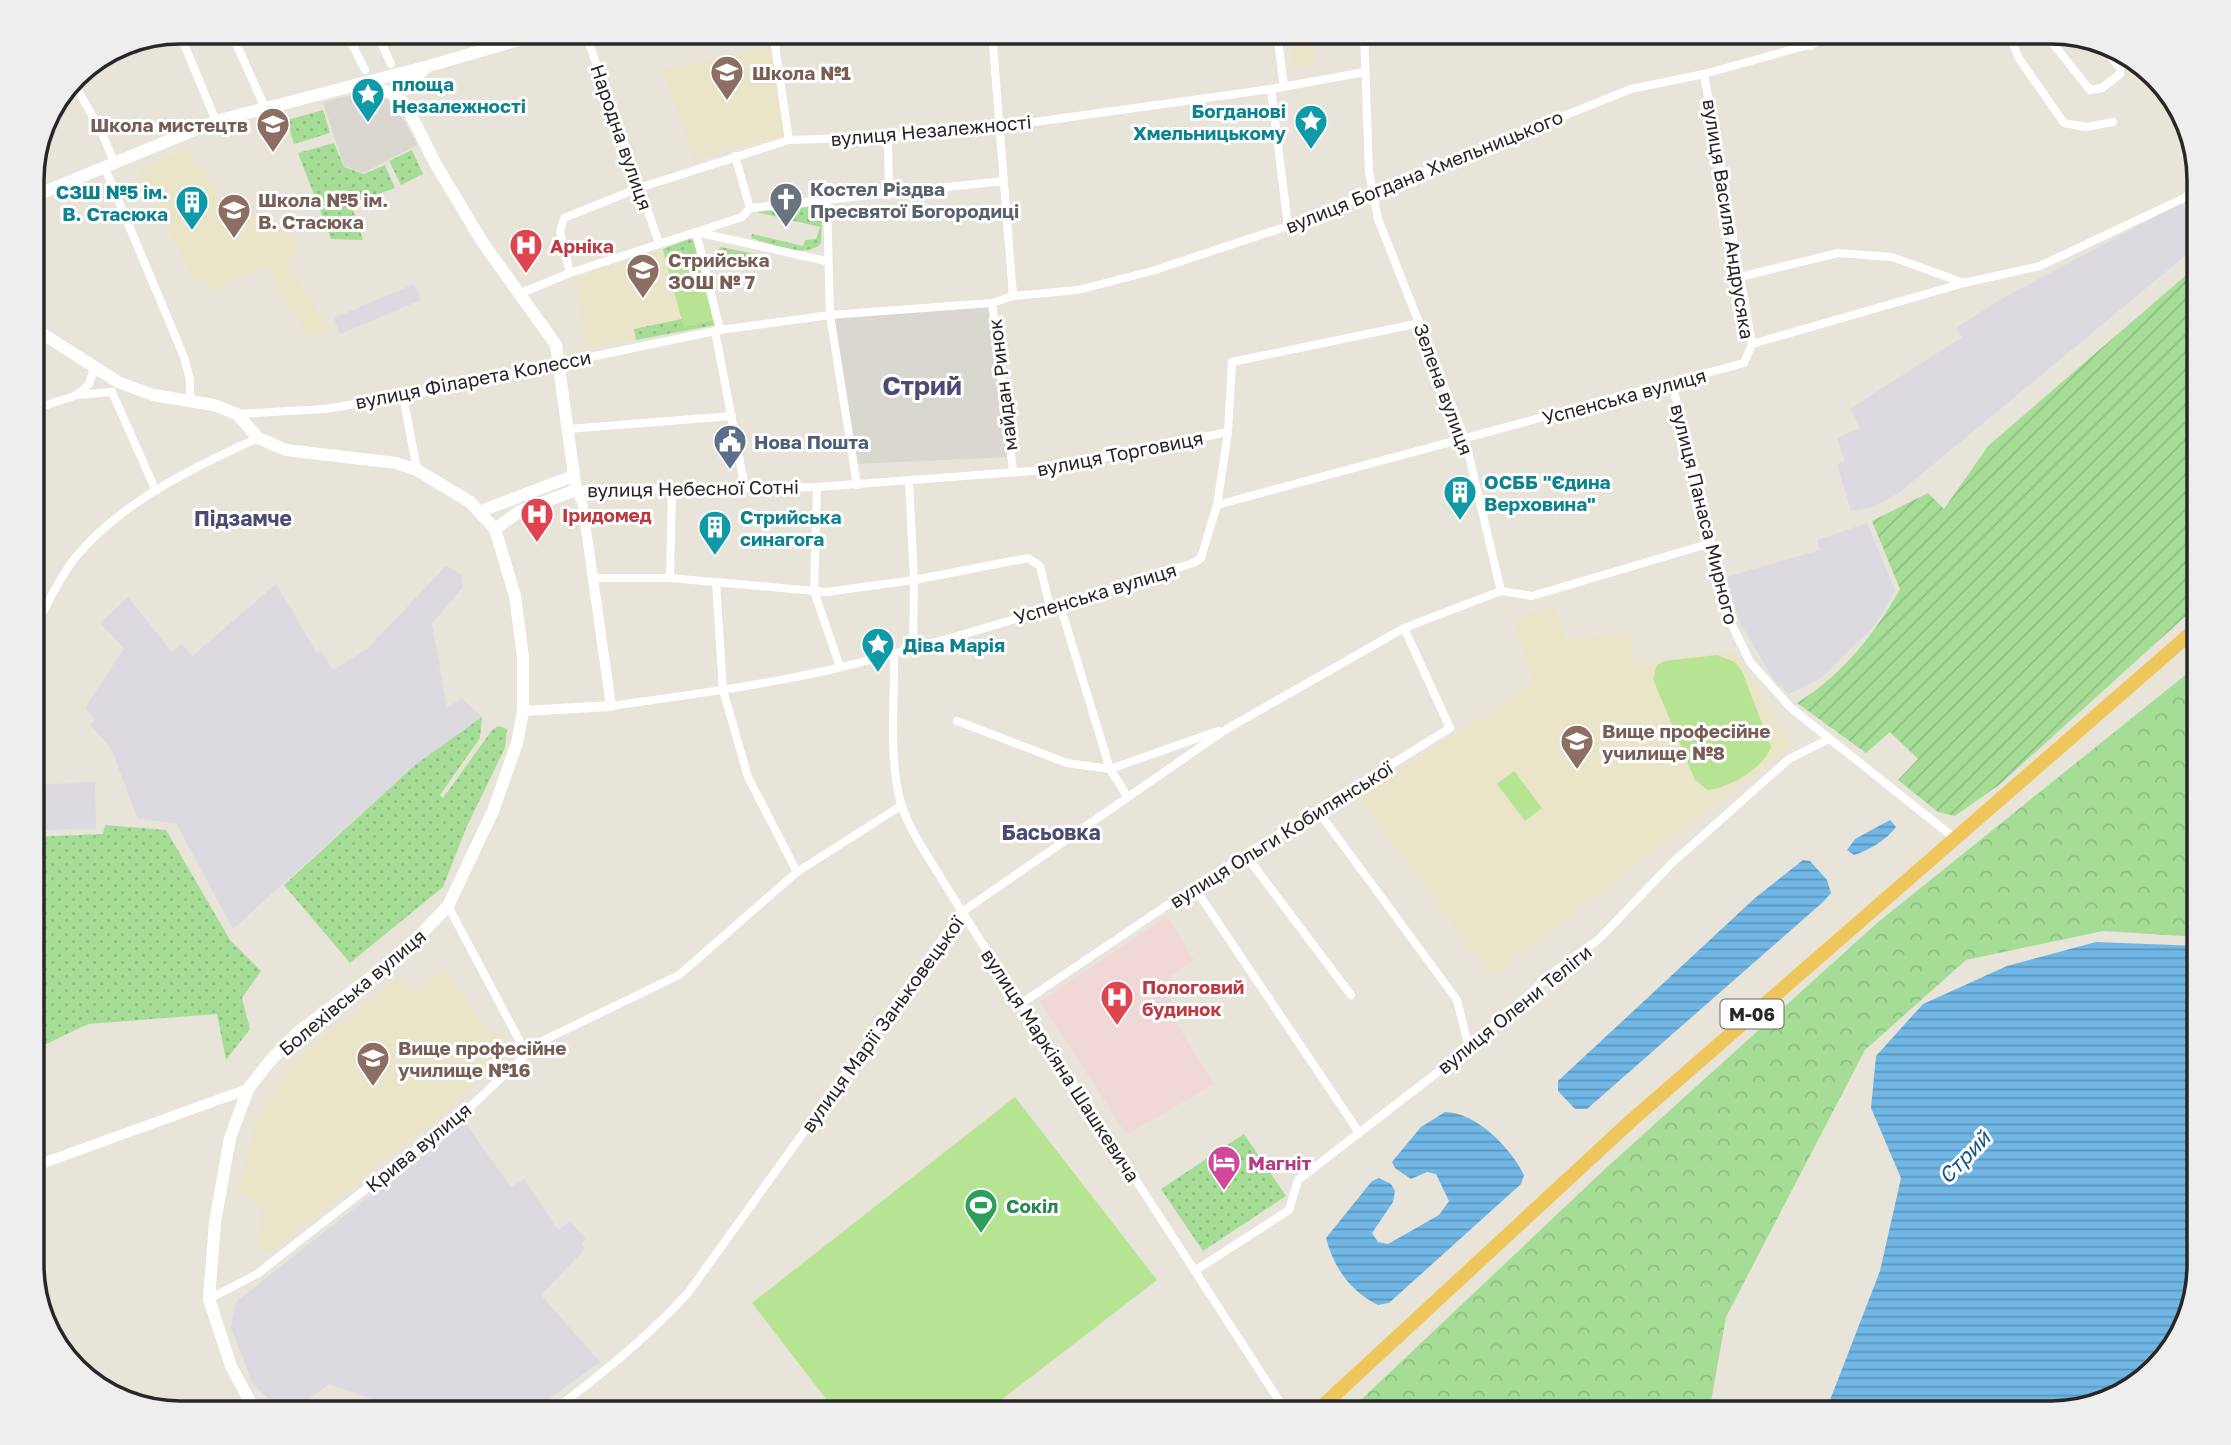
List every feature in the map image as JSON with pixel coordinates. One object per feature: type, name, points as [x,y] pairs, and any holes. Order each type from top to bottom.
[{"type":"highway","name":"М-06","points":[[1328,1401],[1632,1120],[2187,637]]},
{"type":"main road","points":[[44,192],[216,121],[360,84],[392,70],[425,68],[506,44]]},
{"type":"main road","points":[[399,91],[425,68]]},
{"type":"main road","points":[[392,70],[387,84],[399,91],[435,163],[477,232],[556,345],[576,490]]},
{"type":"main road","points":[[360,84],[399,91]]},
{"type":"main road","name":"вулиця Філарета Колесси","points":[[44,335],[94,368],[115,387],[214,405],[237,414]]},
{"type":"main road","points":[[237,414],[258,438],[286,450],[377,460],[417,470],[481,511],[495,528]]},
{"type":"main road","name":"вулиця Небесної Сотні","points":[[481,511],[573,476]]},
{"type":"main road","name":"вулиця Небесної Сотні","points":[[495,528],[520,511],[576,490]]},
{"type":"main road","name":"Болехівська вулиця","points":[[250,1401],[231,1366],[209,1299],[221,1178],[230,1138],[248,1089],[298,1032],[402,954],[447,906],[509,771],[523,711],[520,630],[515,596],[495,528]]},
{"type":"street","points":[[184,44],[216,121]]},
{"type":"street","points":[[236,44],[265,108]]},
{"type":"street","points":[[352,44],[365,69]]},
{"type":"street","points":[[381,44],[392,70]]},
{"type":"street","name":"Народна вулиця","points":[[589,44],[659,243]]},
{"type":"street","points":[[775,44],[789,140]]},
{"type":"street","points":[[993,44],[1013,296]]},
{"type":"street","points":[[1279,44],[1284,87]]},
{"type":"street","name":"Зелена вулиця","points":[[1364,44],[1369,172],[1378,219],[1465,439],[1502,591]]},
{"type":"street","name":"вулиця Богдана Хмельницького","points":[[992,303],[1013,296],[1078,290],[1153,271],[1288,226],[1630,89],[1704,74],[1816,44]]},
{"type":"street","points":[[2014,44],[2018,57],[2064,123],[2086,127],[2113,122]]},
{"type":"street","points":[[2054,44],[2090,90],[2102,88],[2120,74],[2120,68],[2110,57]]},
{"type":"street","name":"вулиця Незалежності","points":[[570,273],[560,232],[564,218],[639,188],[789,140],[888,137],[999,127],[1271,89],[1365,72]]},
{"type":"street","name":"вулиця Василя Андрусяка","points":[[1704,74],[1752,344],[1744,363]]},
{"type":"street","points":[[1271,89],[1288,226]]},
{"type":"street","points":[[77,91],[109,164],[184,357],[190,380],[190,401]]},
{"type":"street","points":[[888,137],[889,195]]},
{"type":"street","points":[[735,156],[750,208]]},
{"type":"street","points":[[520,293],[570,273],[742,217],[750,208],[1004,181]]},
{"type":"street","points":[[1752,344],[1964,283],[2040,266],[2187,196]]},
{"type":"street","points":[[827,201],[826,261],[830,315],[857,485]]},
{"type":"street","points":[[696,232],[826,261]]},
{"type":"street","points":[[696,232],[718,331],[745,488]]},
{"type":"street","points":[[1740,277],[1838,253],[1892,257],[1964,283]]},
{"type":"street","name":"майдан Ринок","points":[[830,315],[992,303],[1013,470],[857,485]]},
{"type":"street","name":"вулиця Філарета Колесси","points":[[237,414],[325,408],[403,396],[560,361],[718,331],[830,315]]},
{"type":"street","points":[[1217,505],[1228,432],[1232,362],[1420,323]]},
{"type":"street","name":"Успенська вулиця","points":[[523,711],[611,705],[723,690],[840,667],[894,653],[1194,563],[1200,558],[1217,505],[1744,363]]},
{"type":"street","points":[[77,395],[89,384],[94,368]]},
{"type":"street","name":"вулиця Панаса Мирного","points":[[1672,383],[1730,621],[1750,662],[1791,708],[1956,840]]},
{"type":"street","points":[[115,387],[156,491]]},
{"type":"street","name":"вулиця Філарета Колесси","points":[[44,406],[115,387]]},
{"type":"street","points":[[403,396],[417,470]]},
{"type":"street","points":[[568,429],[732,416]]},
{"type":"street","name":"вулиця Торговиця","points":[[1013,470],[1045,470],[1228,432]]},
{"type":"street","points":[[44,611],[73,560],[86,545],[156,491],[207,460],[258,438]]},
{"type":"street","points":[[909,481],[914,580],[913,647]]},
{"type":"street","name":"вулиця Небесної Сотні","points":[[576,490],[857,485]]},
{"type":"street","points":[[817,487],[814,591],[840,667]]},
{"type":"street","points":[[576,490],[582,501],[595,578],[611,705]]},
{"type":"street","points":[[670,578],[672,490]]},
{"type":"street","points":[[1502,591],[1532,596],[1711,543]]},
{"type":"street","points":[[595,578],[670,578],[814,591],[914,580],[1028,558],[1040,566],[1050,607]]},
{"type":"street","points":[[716,583],[723,690],[747,777],[797,872]]},
{"type":"street","name":"вулиця Марії Заньковецької","points":[[566,1401],[620,1360],[655,1329],[688,1293],[962,912],[1127,796],[1234,725],[1404,628],[1502,591]]},
{"type":"street","points":[[1060,605],[1110,769],[1127,796]]},
{"type":"street","name":"вулиця Ольги Кобилянської","points":[[1022,1003],[1194,887],[1450,728],[1404,628]]},
{"type":"street","name":"вулиця Маркіяна Шашкевича","points":[[894,653],[896,768],[902,805],[962,912],[1279,1401]]},
{"type":"street","points":[[957,721],[1067,763],[1110,769],[1234,725]]},
{"type":"street","name":"вулиця Олени Теліги","points":[[1196,1270],[1289,1210],[1298,1180],[1358,1131],[1469,1048],[1555,971],[1599,939],[1672,863],[1789,759],[1829,738]]},
{"type":"street","name":"Крива вулиця","points":[[209,1299],[257,1275],[466,1111],[538,1043],[679,975],[797,872],[902,805]]},
{"type":"street","points":[[1318,811],[1457,1000],[1469,1048]]},
{"type":"street","points":[[1247,856],[1351,995]]},
{"type":"street","points":[[1194,887],[1358,1131]]},
{"type":"street","points":[[447,906],[526,1053]]},
{"type":"street","points":[[44,1163],[248,1089]]},
{"type":"shaded area","points":[[1290,44],[1312,44],[1315,65],[1293,68]]},
{"type":"shaded area","name":"Школа №1","points":[[774,46],[786,136],[750,142],[695,160],[662,69]]},
{"type":"shaded area","name":"площа Незалежності","points":[[364,92],[383,96],[397,108],[417,145],[364,173],[344,166],[323,102]]},
{"type":"shaded area","name":"Школа №5 ім. В. Стасюка","points":[[189,149],[196,168],[204,166],[221,205],[243,197],[263,229],[283,222],[301,252],[285,260],[329,329],[309,339],[266,266],[210,291],[204,279],[195,282],[138,169]]},
{"type":"shaded area","points":[[2181,203],[2187,210],[2187,254],[1900,492],[1873,507],[1851,511],[1837,464],[1845,461],[1837,438],[1860,428],[1850,409],[1962,337],[1956,328],[2003,298]]},
{"type":"shaded area","name":"Стрийська ЗОШ № 7","points":[[693,240],[713,328],[586,347],[575,279]]},
{"type":"shaded area","points":[[414,284],[421,300],[340,334],[334,318]]},
{"type":"shaded area","points":[[992,303],[1011,457],[854,464],[830,315]]},
{"type":"shaded area","points":[[1867,523],[1895,590],[1876,624],[1821,678],[1789,694],[1774,680],[1739,621],[1727,581],[1729,576],[1820,550],[1817,540]]},
{"type":"shaded area","points":[[446,566],[461,574],[463,587],[432,624],[447,708],[462,698],[482,717],[415,765],[233,929],[176,823],[138,819],[111,748],[90,725],[95,719],[85,708],[124,648],[100,623],[128,597],[172,652],[181,643],[192,656],[276,584],[317,653],[321,651],[333,670],[368,648]]},
{"type":"shaded area","name":"Вище професійне училище №8","points":[[1555,606],[1565,640],[1630,632],[1635,664],[1735,651],[1791,746],[1491,976],[1358,797],[1534,683],[1512,618]]},
{"type":"shaded area","points":[[95,782],[96,829],[44,830],[44,784]]},
{"type":"shaded area","name":"Пологовий будинок","points":[[1167,916],[1194,960],[1171,976],[1171,1015],[1214,1084],[1127,1135],[1040,1002]]},
{"type":"shaded area","name":"Вище професійне училище №16","points":[[445,969],[491,1036],[503,1031],[509,1048],[448,1111],[270,1252],[256,1249],[262,1205],[237,1192],[256,1122],[290,1065],[398,977],[413,994]]},
{"type":"shaded area","points":[[464,1121],[511,1187],[524,1179],[558,1230],[570,1221],[586,1239],[581,1244],[585,1249],[541,1295],[600,1362],[546,1401],[375,1401],[330,1384],[305,1401],[271,1401],[253,1384],[231,1328],[236,1302]]},
{"type":"green space","points":[[323,110],[330,133],[294,144],[287,120]]},
{"type":"green space","points":[[334,143],[344,167],[364,174],[385,165],[395,188],[351,204],[363,240],[331,239],[298,153]]},
{"type":"green space","points":[[412,150],[423,174],[401,185],[389,161]]},
{"type":"green space","points":[[817,207],[822,213],[821,243],[815,248],[788,249],[751,238],[752,234],[803,246],[805,240],[816,239],[820,227],[757,212]]},
{"type":"green space","points":[[693,240],[699,262],[668,269],[663,249]]},
{"type":"green space","points":[[721,247],[751,253],[747,260],[720,269],[716,252]]},
{"type":"green space","points":[[699,262],[713,320],[684,328],[668,269]]},
{"type":"green space","points":[[2187,274],[2187,615],[1999,785],[1955,816],[1938,812],[1898,780],[1918,759],[1890,732],[1866,753],[1797,703],[1828,680],[1856,653],[1900,589],[1872,521],[1928,493],[1944,509],[1988,446]]},
{"type":"green space","points":[[682,319],[685,327],[713,320],[715,325],[636,340],[634,329]]},
{"type":"green space","points":[[1717,655],[1735,662],[1742,671],[1771,747],[1754,769],[1726,785],[1708,790],[1695,780],[1653,679],[1657,665],[1665,661]]},
{"type":"green space","points":[[2187,674],[2187,936],[2103,931],[1966,960],[1865,1050],[1726,1317],[1711,1401],[1360,1401],[1605,1169],[1877,923]]},
{"type":"green space","points":[[482,717],[480,738],[440,795],[443,798],[492,730],[499,726],[507,729],[505,748],[467,826],[443,887],[350,963],[284,885],[415,765]]},
{"type":"green space","points":[[1514,771],[1542,808],[1525,821],[1497,784]]},
{"type":"green space","points":[[105,825],[166,830],[230,940],[261,971],[242,998],[250,1029],[226,1060],[217,1014],[88,1024],[44,1045],[44,836],[103,834]]},
{"type":"green space","name":"Сокіл","points":[[1015,1097],[1157,1280],[1000,1401],[828,1401],[752,1303]]},
{"type":"green space","name":"Магніт","points":[[1244,1134],[1286,1196],[1203,1251],[1161,1189]]},
{"type":"water","points":[[1890,820],[1896,827],[1877,844],[1854,855],[1847,850],[1855,839]]},
{"type":"water","points":[[1803,860],[1810,861],[1827,880],[1831,893],[1823,902],[1587,1109],[1575,1109],[1558,1091],[1558,1081],[1755,898]]},
{"type":"water","points":[[2096,942],[2187,946],[2187,1266],[2185,1292],[2180,1309],[2164,1341],[2141,1368],[2112,1387],[2087,1397],[2052,1401],[1830,1401],[1880,1271],[1901,1178],[1871,1108],[1876,1056],[1923,1004],[2007,966]]},
{"type":"water","points":[[1445,1112],[1469,1118],[1491,1133],[1518,1164],[1524,1175],[1521,1184],[1389,1303],[1378,1305],[1359,1293],[1344,1278],[1326,1238],[1372,1181],[1379,1178],[1391,1184],[1395,1191],[1393,1202],[1372,1233],[1378,1242],[1388,1244],[1439,1215],[1449,1201],[1436,1174],[1427,1172],[1411,1179],[1395,1168],[1392,1162],[1421,1127]]},
{"type":"place","name":"Школа №1","points":[[727,102]]},
{"type":"place","name":"площа Незалежності","points":[[368,124]]},
{"type":"place","name":"Богданові Хмельницькому","points":[[1311,151]]},
{"type":"place","name":"Школа мистецтв","points":[[273,154]]},
{"type":"place","name":"Костел Різдва Пресвятої Богородиці","points":[[786,229]]},
{"type":"place","name":"СЗШ №5 ім. В. Стасюка","points":[[192,232]]},
{"type":"place","name":"Школа №5 ім. В. Стасюка","points":[[234,240]]},
{"type":"place","name":"Арніка","points":[[526,275]]},
{"type":"place","name":"Стрийська ЗОШ № 7","points":[[643,300]]},
{"type":"place","name":"Нова Пошта","points":[[730,471]]},
{"type":"place","name":"ОСББ \"Єдина Верховина\"","points":[[1460,522]]},
{"type":"place","name":"Іридомед","points":[[537,544]]},
{"type":"place","name":"Стрийська синагога","points":[[715,557]]},
{"type":"place","name":"Діва Марія","points":[[878,674]]},
{"type":"place","name":"Вище професійне училище №8","points":[[1577,771]]},
{"type":"place","name":"Пологовий будинок","points":[[1117,1027]]},
{"type":"place","name":"Вище професійне училище №16","points":[[373,1088]]},
{"type":"place","name":"Магніт","points":[[1224,1192]]},
{"type":"place","name":"Сокіл","points":[[981,1235]]},
{"type":"district","name":"Стрий","points":[[922,385]]},
{"type":"district","name":"Підзамче","points":[[243,518]]},
{"type":"district","name":"Басьовка","points":[[1051,832]]}]
